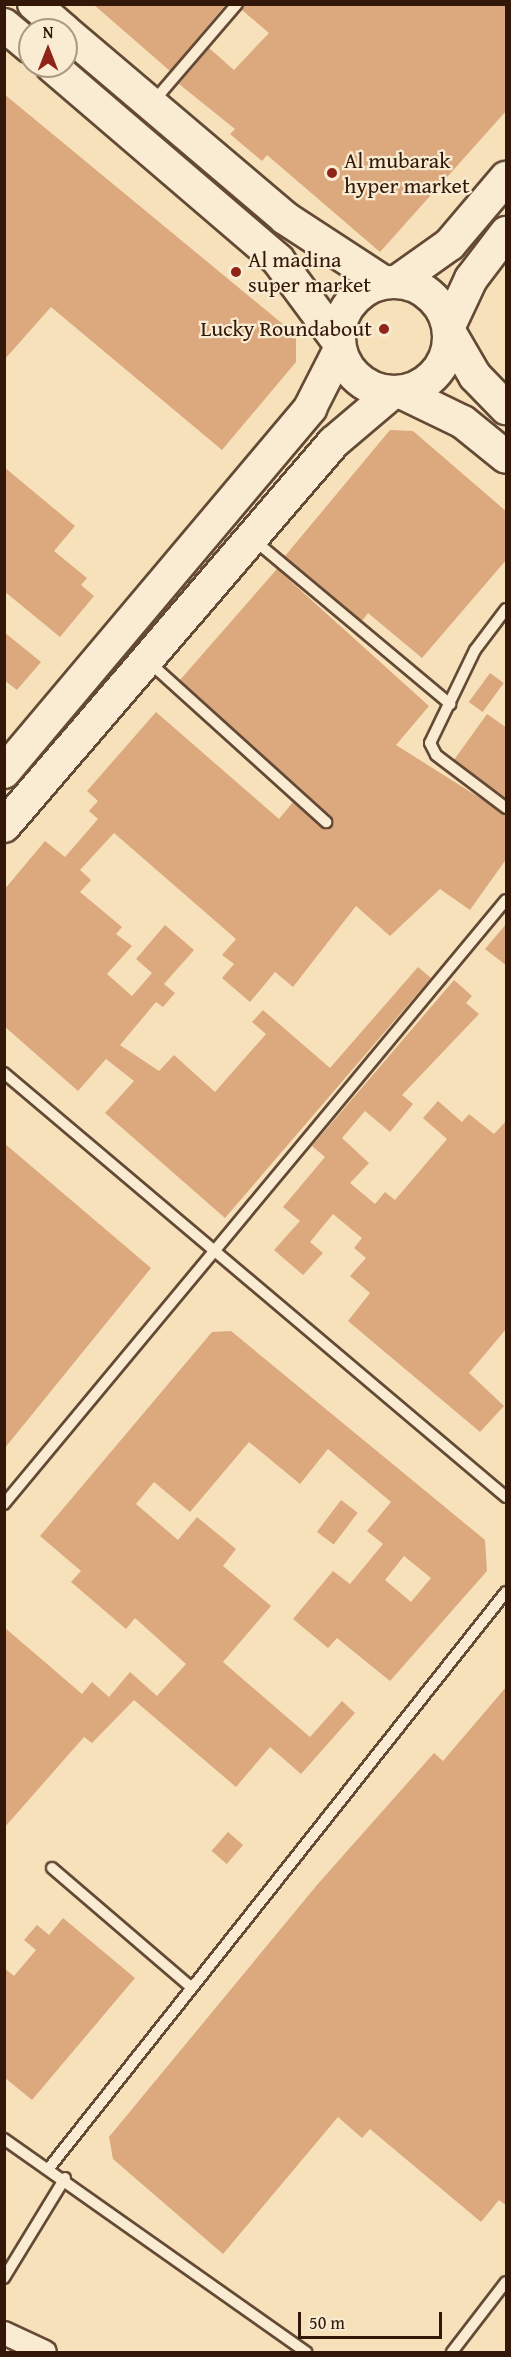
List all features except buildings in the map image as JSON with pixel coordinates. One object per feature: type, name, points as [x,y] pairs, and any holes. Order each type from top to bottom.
[{"type":"main road","points":[[51,16],[285,218],[390,282],[431,295],[476,376],[507,408]]},
{"type":"main road","points":[[4,25],[18,37]]},
{"type":"main road","points":[[66,78],[278,260],[339,345],[359,380],[397,392],[463,422],[507,457]]},
{"type":"main road","points":[[4,772],[310,408],[339,345],[345,310],[368,288],[390,282],[450,244],[507,178]]},
{"type":"main road","points":[[4,825],[347,428],[397,392],[417,387],[442,365],[449,330],[471,279],[507,233]]},
{"type":"street","points":[[4,2333],[45,2352]]},
{"type":"lane","points":[[151,104],[237,4]]},
{"type":"lane","points":[[252,538],[450,704]]},
{"type":"lane","points":[[507,609],[488,627],[450,704],[431,736],[432,750],[507,808]]},
{"type":"lane","points":[[147,660],[326,822]]},
{"type":"lane","points":[[4,1504],[507,900]]},
{"type":"lane","points":[[4,1073],[507,1497]]},
{"type":"lane","points":[[49,2168],[507,1592]]},
{"type":"lane","points":[[52,1868],[192,1988]]},
{"type":"lane","points":[[4,2139],[65,2178],[306,2352]]},
{"type":"lane","points":[[4,2278],[65,2178]]},
{"type":"lane","points":[[452,2352],[507,2282]]},
{"type":"place","name":"Al mubarak hyper market","points":[[332,173]]},
{"type":"place","name":"Al madina super market","points":[[236,272]]},
{"type":"place","name":"Lucky Roundabout","points":[[384,329]]}]
